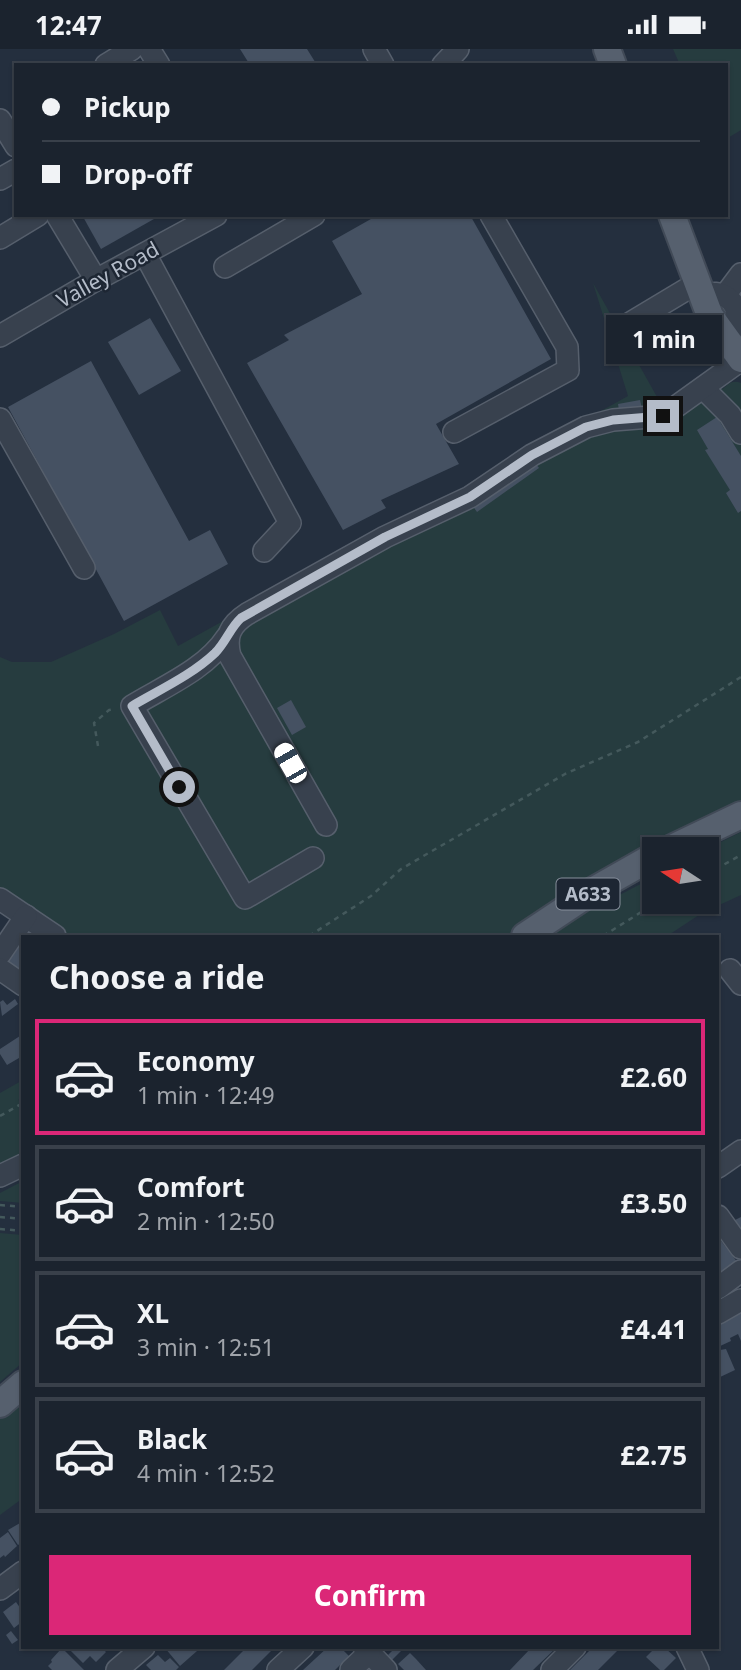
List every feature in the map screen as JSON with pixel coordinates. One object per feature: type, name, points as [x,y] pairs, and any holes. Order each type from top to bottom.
[{"type":"main road","points":[[673,217],[709,291],[710,316],[735,323],[741,360]]},
{"type":"main road","points":[[695,837],[741,815]]},
{"type":"main road","name":"A633","points":[[526,935],[594,890],[642,863]]},
{"type":"main road","points":[[0,1404],[21,1386]]},
{"type":"street","points":[[109,63],[132,49]]},
{"type":"street","points":[[445,63],[458,49]]},
{"type":"street","points":[[6,121],[14,141]]},
{"type":"street","points":[[0,238],[35,217]]},
{"type":"street","points":[[58,217],[96,280]]},
{"type":"street","name":"Valley Road","points":[[0,336],[211,217]]},
{"type":"street","points":[[225,267],[311,217]]},
{"type":"street","points":[[454,432],[568,370],[567,347],[492,217]]},
{"type":"street","points":[[145,254],[290,523],[264,551]]},
{"type":"street","points":[[627,325],[709,291],[741,274]]},
{"type":"street","points":[[313,858],[245,898],[132,706],[216,652],[234,624],[247,614],[385,537],[470,497],[532,455],[599,423],[663,416],[741,360]]},
{"type":"street","points":[[703,388],[730,415],[741,433]]},
{"type":"street","points":[[0,419],[83,568]]},
{"type":"street","points":[[228,637],[230,656],[243,682],[326,825]]},
{"type":"street","points":[[0,899],[54,935]]},
{"type":"street","points":[[0,954],[26,916]]},
{"type":"street","points":[[0,969],[21,984]]},
{"type":"street","points":[[719,1166],[741,1151]]},
{"type":"street","points":[[0,1176],[21,1166]]},
{"type":"street","points":[[719,1217],[741,1248]]},
{"type":"street","points":[[719,1287],[741,1271]]},
{"type":"street","points":[[719,1312],[741,1300]]},
{"type":"street","points":[[0,1588],[21,1573]]},
{"type":"street","points":[[278,1670],[301,1649]]},
{"type":"street","points":[[552,1670],[573,1649]]},
{"type":"street","points":[[688,1649],[698,1670]]},
{"type":"street","points":[[117,1670],[141,1650]]},
{"type":"street","points":[[351,1670],[367,1650],[386,1670]]},
{"type":"path","points":[[311,935],[371,896],[401,869],[565,774],[638,741],[741,677]]},
{"type":"path","points":[[98,746],[94,723],[108,710],[132,706]]},
{"type":"path","points":[[719,867],[741,855]]},
{"type":"path","points":[[605,935],[642,912]]},
{"type":"path","points":[[0,1116],[21,1104]]},
{"type":"path","points":[[0,1205],[21,1207]]},
{"type":"path","points":[[0,1217],[21,1219]]},
{"type":"path","points":[[0,1229],[21,1231]]},
{"type":"green space","points":[[673,49],[741,49],[741,130],[728,138],[728,63],[679,63]]},
{"type":"green space","points":[[593,283],[661,404],[709,369],[723,389],[731,383],[741,383],[741,803],[680,837],[642,837],[642,858],[509,935],[68,935],[0,890],[0,657],[12,662],[51,662],[160,610],[178,646],[628,396]]},
{"type":"green space","points":[[741,832],[741,895],[719,905],[719,843]]},
{"type":"green space","points":[[642,883],[642,914],[700,914],[669,935],[543,935]]},
{"type":"green space","points":[[21,1081],[21,1098],[18,1100],[21,1101],[21,1157],[0,1167],[0,1093]]},
{"type":"green space","points":[[21,1182],[21,1203],[0,1201],[0,1193]]},
{"type":"green space","points":[[0,1233],[21,1235],[21,1364],[0,1382]]},
{"type":"green space","points":[[21,1396],[21,1499],[0,1515],[0,1414]]},
{"type":"building","points":[[240,49],[307,49],[316,63],[249,63]]},
{"type":"building","points":[[83,217],[157,217],[101,249]]},
{"type":"building","points":[[374,217],[471,217],[551,359],[436,424],[459,464],[381,500],[386,508],[343,530],[247,363],[289,340],[284,335],[362,294],[332,241]]},
{"type":"building","points":[[150,318],[181,371],[139,395],[108,342]]},
{"type":"building","points":[[91,361],[189,541],[210,530],[228,564],[124,621],[8,407]]},
{"type":"building","points":[[640,400],[643,413],[620,416],[618,404]]},
{"type":"building","points":[[717,417],[741,456],[741,511],[738,513],[726,493],[730,490],[705,450],[708,449],[697,430]]},
{"type":"building","points":[[534,461],[539,468],[477,512],[472,505]]},
{"type":"building","points":[[291,700],[306,727],[292,735],[277,708]]},
{"type":"building","points":[[13,941],[21,947],[21,972],[1,958]]},
{"type":"building","points":[[15,999],[18,1004],[2,1016],[0,1002],[3,1000],[7,1005]]},
{"type":"building","points":[[21,1035],[21,1061],[19,1058],[7,1065],[0,1049]]},
{"type":"building","points":[[741,1217],[741,1232],[733,1221]]},
{"type":"building","points":[[719,1238],[738,1263],[719,1272]]},
{"type":"building","points":[[741,1313],[741,1341],[738,1334],[730,1338],[731,1341],[719,1347],[719,1324]]},
{"type":"building","points":[[719,1348],[726,1349],[735,1370],[719,1378]]},
{"type":"building","points":[[20,1523],[21,1543],[18,1545],[8,1530]]},
{"type":"building","points":[[8,1532],[17,1546],[0,1558],[0,1538]]},
{"type":"building","points":[[16,1602],[21,1609],[21,1623],[14,1628],[3,1612]]},
{"type":"building","points":[[11,1631],[18,1640],[12,1644],[6,1635]]},
{"type":"building","points":[[61,1649],[84,1670],[52,1670],[48,1666]]},
{"type":"building","points":[[103,1649],[106,1652],[96,1662],[90,1656],[83,1663],[70,1650]]},
{"type":"building","points":[[166,1649],[197,1651],[180,1666]]},
{"type":"building","points":[[245,1649],[273,1649],[252,1670],[224,1670]]},
{"type":"building","points":[[326,1649],[342,1649],[354,1661],[347,1668],[342,1663],[335,1670],[303,1670]]},
{"type":"building","points":[[394,1649],[403,1649],[392,1660],[388,1655]]},
{"type":"building","points":[[530,1649],[555,1649],[533,1670],[510,1670]]},
{"type":"building","points":[[591,1649],[619,1649],[598,1670],[570,1670]]},
{"type":"building","points":[[654,1649],[666,1649],[676,1658],[664,1670],[660,1670],[646,1657]]},
{"type":"building","points":[[410,1653],[426,1670],[404,1670],[398,1664]]},
{"type":"building","points":[[158,1655],[165,1662],[170,1658],[179,1667],[176,1670],[151,1670],[146,1665]]},
{"type":"route","points":[[179,787],[132,706],[216,652],[228,637],[229,630],[241,618],[385,537],[470,497],[532,455],[586,427],[613,420],[663,416]]}]
